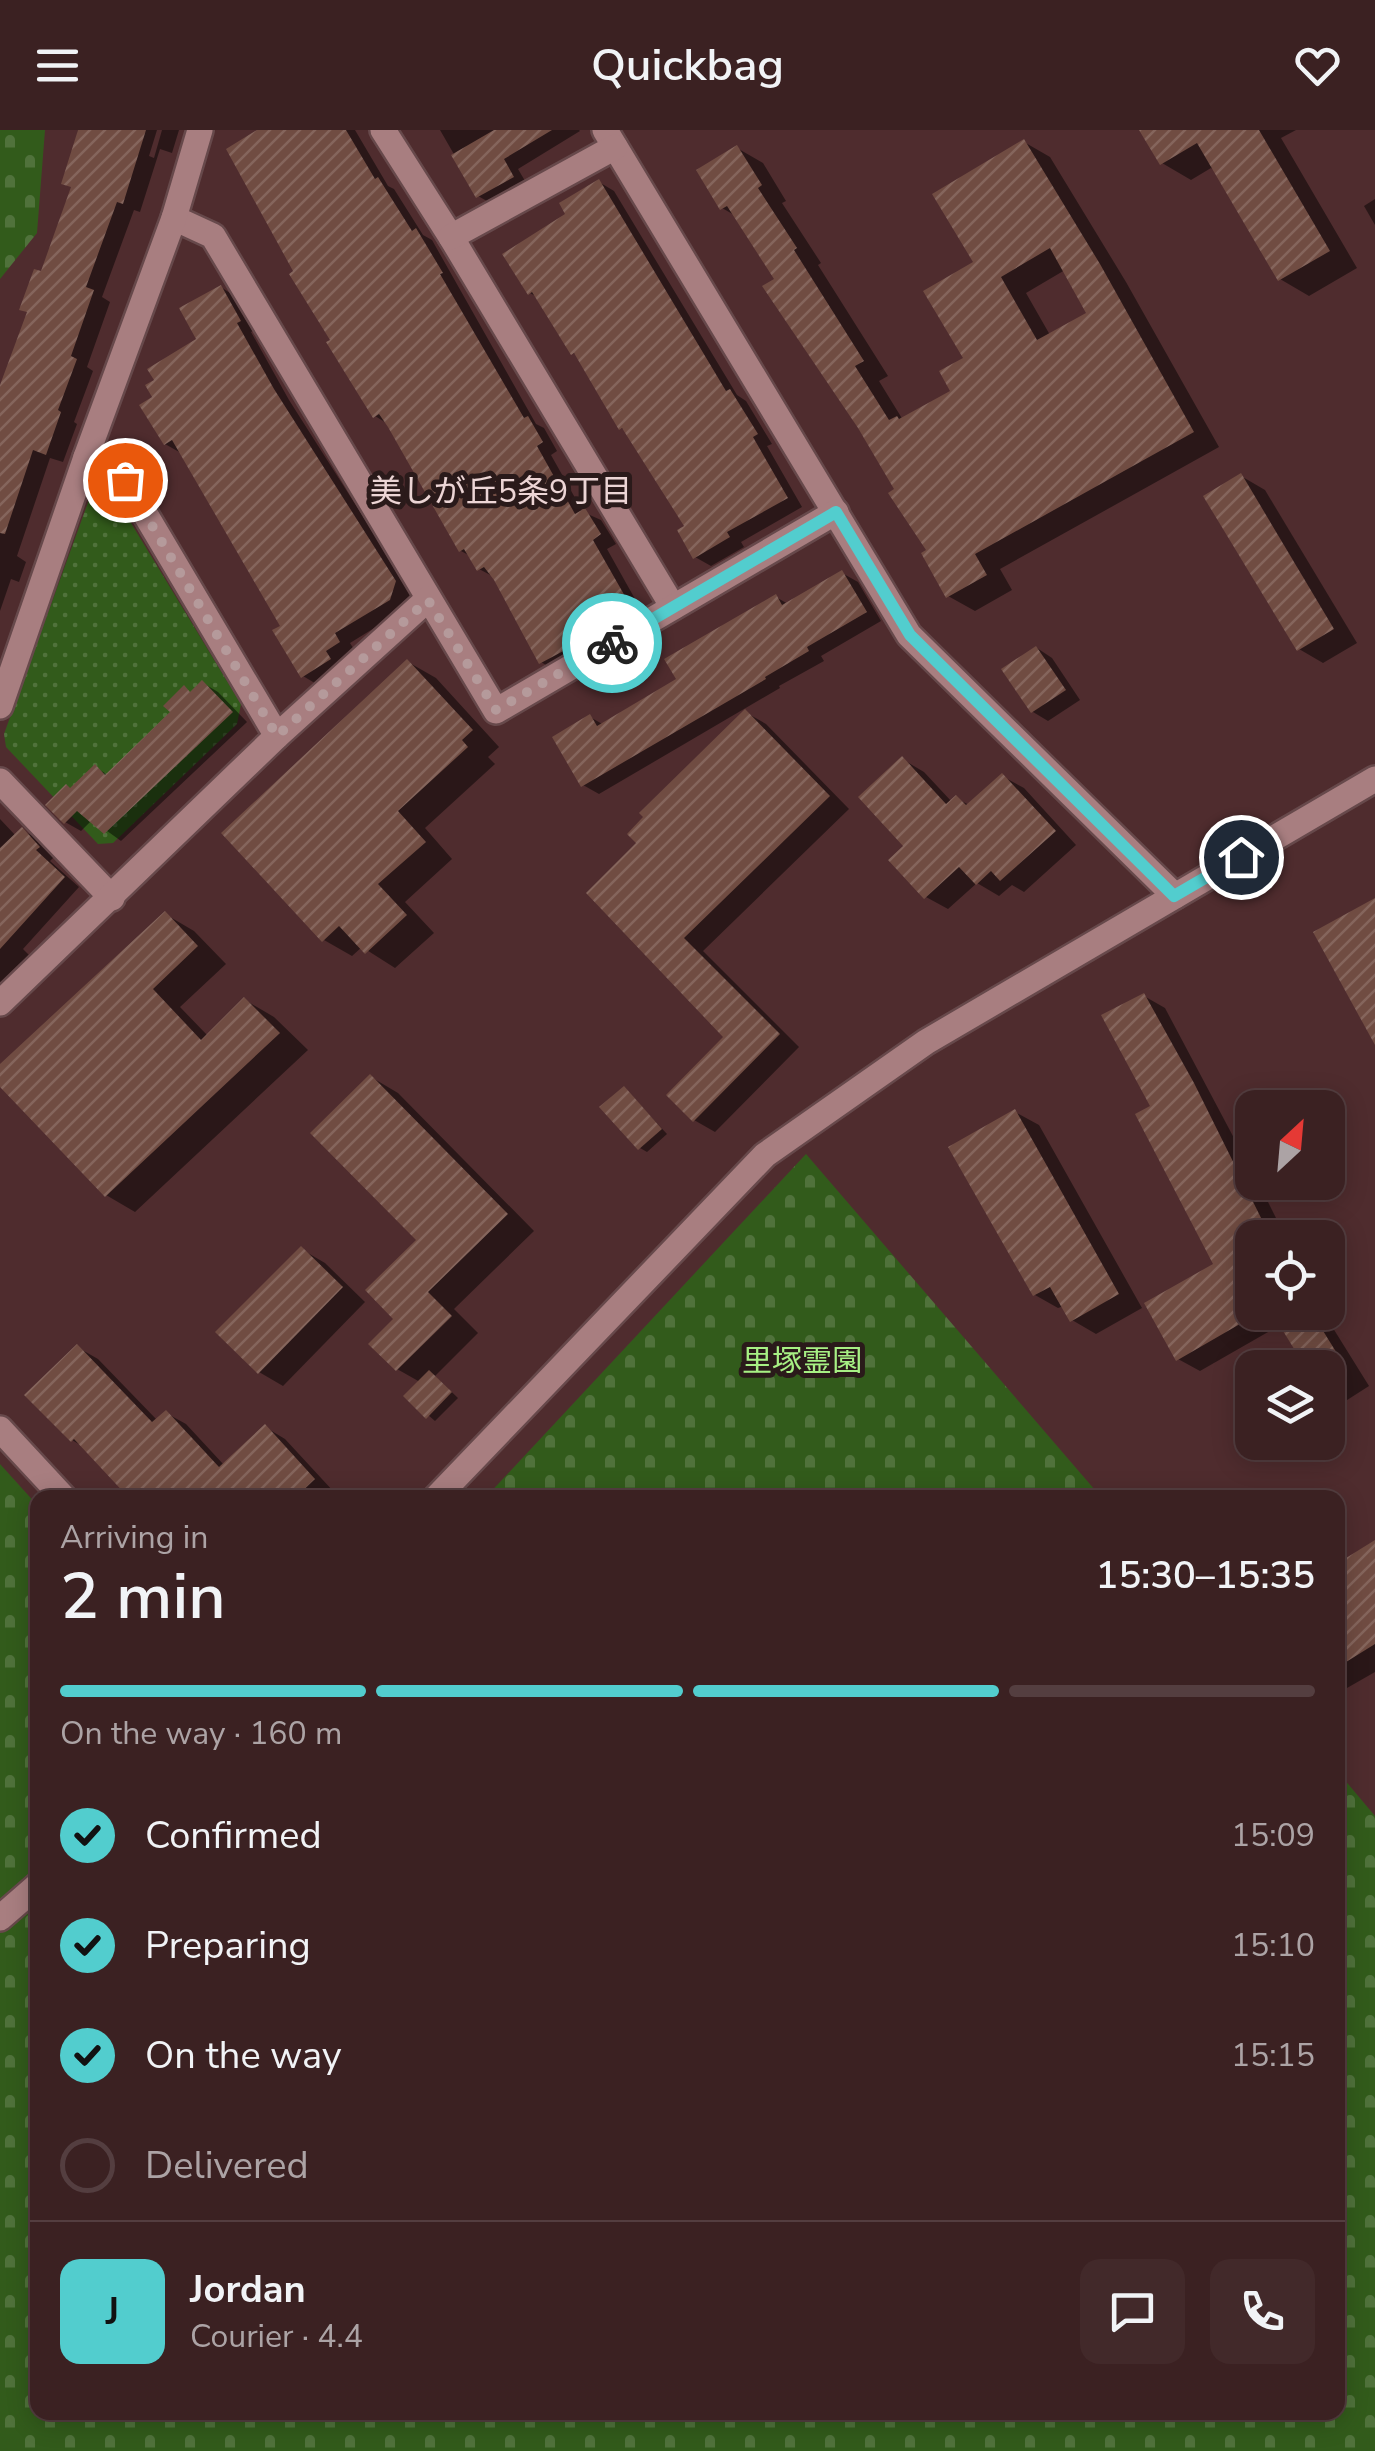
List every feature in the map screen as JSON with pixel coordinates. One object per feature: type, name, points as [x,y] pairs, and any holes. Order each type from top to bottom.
[{"type":"street","points":[[0,706],[174,218],[200,130]]},
{"type":"street","points":[[382,130],[451,237],[673,608]]},
{"type":"street","points":[[451,237],[610,138],[910,635],[1174,896]]},
{"type":"street","points":[[174,218],[213,236],[496,710],[836,512]]},
{"type":"street","points":[[86,457],[125,480],[277,736]]},
{"type":"street","points":[[0,1003],[277,736],[428,600]]},
{"type":"street","points":[[444,1490],[765,1156],[926,1042],[1375,778]]},
{"type":"street","points":[[0,781],[112,898]]},
{"type":"street","points":[[0,1428],[57,1490]]},
{"type":"street","points":[[0,1918],[30,1891]]},
{"type":"green space","points":[[0,130],[45,130],[37,233],[0,279]]},
{"type":"green space","points":[[114,495],[241,704],[237,724],[113,843],[98,844],[6,747],[4,734],[90,497]]},
{"type":"green space","name":"里塚霊園","points":[[806,1154],[1095,1490],[493,1490]]},
{"type":"green space","points":[[0,1464],[30,1497],[30,2420],[1345,2420],[1345,1780],[1375,1816],[1375,2451],[0,2451]]},
{"type":"building","points":[[78,130],[146,130],[123,204],[117,202],[86,287],[94,290],[71,356],[77,359],[46,455],[33,450],[5,534],[0,533],[0,385],[27,312],[19,310],[34,269],[41,271],[71,187],[61,184]]},
{"type":"building","points":[[257,130],[346,130],[375,179],[378,177],[412,231],[416,228],[443,273],[440,274],[524,418],[528,416],[543,442],[537,446],[575,514],[585,508],[601,534],[593,540],[630,605],[565,642],[569,648],[539,664],[494,580],[484,567],[477,571],[464,549],[459,552],[388,427],[379,414],[373,418],[326,342],[330,340],[289,274],[293,271],[226,149]]},
{"type":"building","points":[[494,130],[552,130],[504,159],[514,177],[476,198],[451,155]]},
{"type":"building","points":[[1139,130],[1259,130],[1330,251],[1278,281],[1197,143],[1160,165]]},
{"type":"building","points":[[1024,139],[1100,264],[1194,432],[975,554],[987,575],[946,598],[921,553],[926,550],[888,493],[894,489],[858,428],[762,286],[774,279],[727,206],[720,210],[696,170],[737,145],[762,185],[758,188],[797,248],[794,250],[864,361],[855,366],[889,420],[897,416],[899,419],[950,391],[939,371],[963,358],[923,291],[973,262],[932,194]],"holes":[[[1050,248],[1086,313],[1037,340],[1001,277]]]},
{"type":"building","points":[[599,179],[726,391],[730,389],[758,434],[753,437],[788,498],[727,532],[730,537],[693,559],[677,530],[684,526],[622,428],[619,430],[574,353],[571,355],[532,292],[528,295],[502,254],[565,214],[559,203]]},
{"type":"building","points":[[221,285],[274,389],[396,581],[390,600],[335,633],[340,642],[326,651],[331,659],[301,678],[272,630],[280,626],[172,440],[164,445],[139,405],[152,397],[145,385],[154,380],[147,369],[196,339],[179,308]]},
{"type":"building","points":[[1241,473],[1334,629],[1297,651],[1203,496]]},
{"type":"building","points":[[842,570],[867,612],[807,647],[809,651],[766,679],[581,787],[552,737],[590,714],[597,726],[676,679],[664,659],[776,594],[782,605]]},
{"type":"building","points":[[1036,646],[1066,690],[1031,713],[1001,669]]},
{"type":"building","points":[[407,659],[473,730],[462,740],[468,747],[398,811],[426,842],[378,884],[407,915],[365,954],[339,926],[322,942],[221,833]]},
{"type":"building","points":[[202,680],[233,712],[104,834],[77,811],[64,824],[45,805],[95,764],[105,775],[170,712],[163,706],[184,685],[190,692]]},
{"type":"building","points":[[745,709],[830,796],[684,938],[780,1034],[693,1122],[666,1095],[723,1037],[586,893],[636,843],[627,834],[643,817],[639,813]]},
{"type":"building","points":[[902,756],[946,804],[956,795],[966,805],[1002,773],[1056,831],[1000,881],[991,871],[976,885],[959,867],[924,899],[888,860],[903,846],[858,797]]},
{"type":"building","points":[[22,827],[40,847],[36,850],[65,877],[0,949],[0,848]]},
{"type":"building","points":[[1375,898],[1375,1045],[1313,932]]},
{"type":"building","points":[[165,911],[198,946],[153,989],[201,1040],[244,997],[280,1033],[105,1197],[0,1087],[0,1064]]},
{"type":"building","points":[[1144,993],[1235,1166],[1235,1200],[1252,1200],[1262,1220],[1235,1220],[1235,1327],[1176,1361],[1144,1303],[1213,1264],[1135,1114],[1150,1106],[1101,1015]]},
{"type":"building","points":[[370,1074],[508,1214],[428,1292],[452,1316],[396,1371],[368,1344],[393,1319],[365,1290],[416,1240],[310,1133]]},
{"type":"building","points":[[624,1086],[662,1129],[638,1150],[599,1107]]},
{"type":"building","points":[[1015,1109],[1119,1294],[1070,1322],[1050,1287],[1033,1296],[948,1147]]},
{"type":"building","points":[[301,1246],[343,1287],[258,1374],[215,1332]]},
{"type":"building","points":[[1323,1330],[1335,1350],[1295,1350],[1283,1331]]},
{"type":"building","points":[[77,1344],[152,1422],[166,1410],[219,1467],[265,1424],[315,1479],[303,1490],[122,1490],[74,1439],[71,1442],[24,1395]]},
{"type":"building","points":[[429,1370],[452,1392],[426,1419],[403,1396]]},
{"type":"building","points":[[1375,1540],[1375,1644],[1345,1663],[1345,1559]]},
{"type":"way so far","points":[[125,480],[277,736],[428,600],[496,710],[612,643]]},
{"type":"district","name":"美しが丘5条9丁目","points":[[501,491]]},
{"type":"route","points":[[612,643],[836,512],[910,635],[1174,896],[1241,857]]}]
